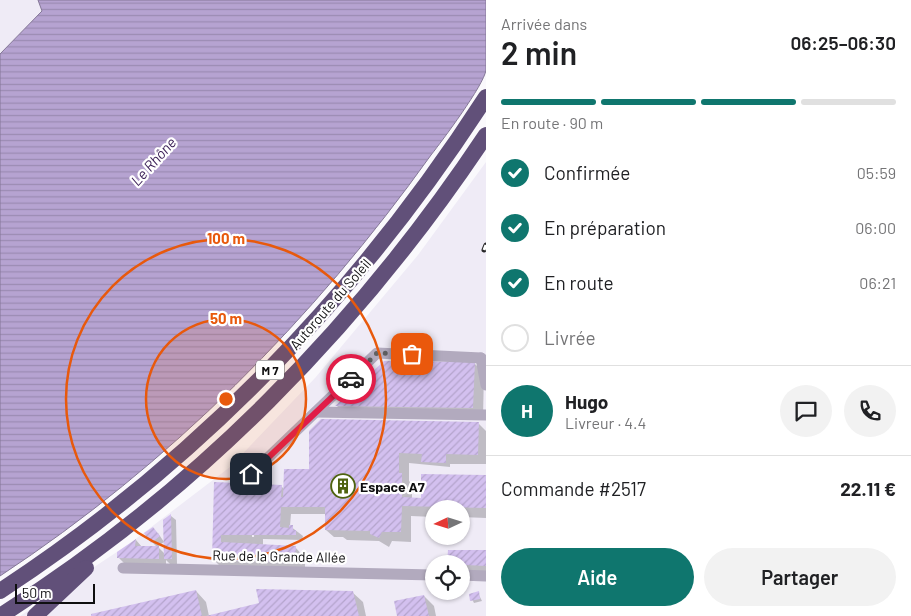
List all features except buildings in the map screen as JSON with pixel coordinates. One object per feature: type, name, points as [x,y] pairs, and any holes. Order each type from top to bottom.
[{"type":"highway","name":"Autoroute du Soleil","points":[[0,591],[50,557],[135,492],[197,440],[271,369],[370,259],[430,182],[486,98]]},
{"type":"highway","name":"Autoroute du Soleil","points":[[0,616],[82,560],[160,500],[223,445],[274,396],[342,324],[423,225],[486,135]]},
{"type":"highway","points":[[34,616],[160,500]]},
{"type":"street","points":[[251,474],[377,353],[484,360],[486,385]]},
{"type":"street","points":[[316,412],[486,415]]},
{"type":"street","name":"Rue de la Grande Allée","points":[[123,568],[425,575]]},
{"type":"street","points":[[470,575],[486,576]]},
{"type":"shaded area","points":[[0,0],[38,0],[42,11],[0,54]]},
{"type":"shaded area","points":[[486,162],[486,616],[20,616],[129,544],[230,467],[315,378],[418,255]]},
{"type":"water","name":"Le Rhône","points":[[38,0],[486,0],[486,70],[478,88],[462,113],[386,216],[338,275],[288,331],[180,437],[62,533],[0,576],[0,54],[42,11]]},
{"type":"railway","points":[[484,250],[486,245]]},
{"type":"way so far","points":[[351,379],[377,353],[412,354]]},
{"type":"place","name":"Espace A7","points":[[343,486]]},
{"type":"route","points":[[251,474],[351,379]]}]
